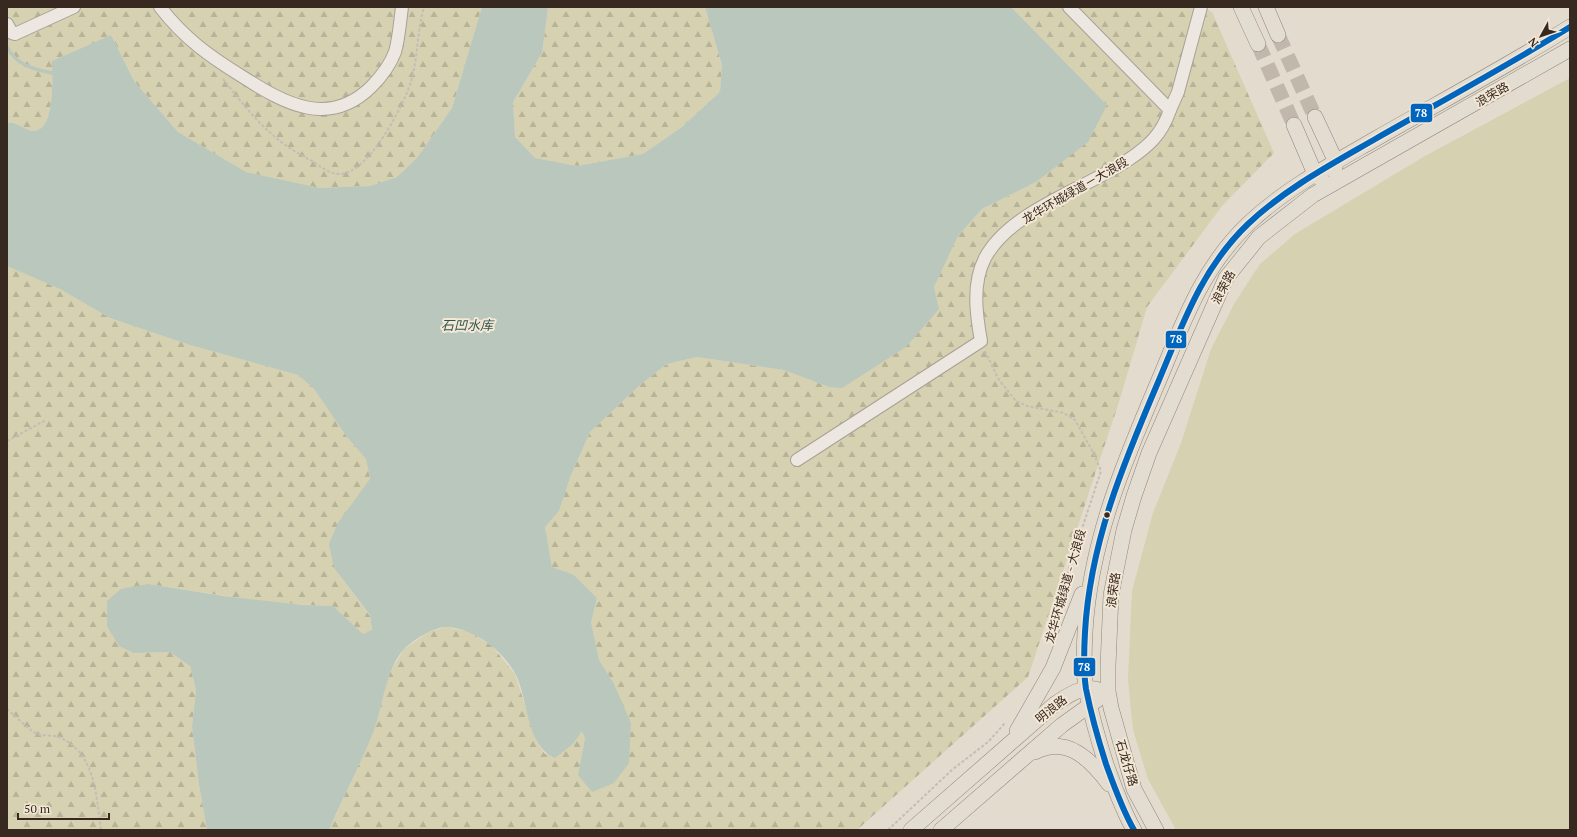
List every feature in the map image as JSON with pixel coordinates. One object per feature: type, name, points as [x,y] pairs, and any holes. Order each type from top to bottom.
[{"type":"main road","points":[[1242,7],[1258,44]]},
{"type":"main road","points":[[1266,7],[1278,35]]},
{"type":"main road","name":"浪荣路","points":[[1090,705],[1086,688],[1084,650],[1086,614],[1092,567],[1109,507],[1136,434],[1203,280],[1221,255],[1249,224],[1280,198],[1315,174],[1503,68],[1570,27]]},
{"type":"main road","name":"浪荣路","points":[[1108,691],[1111,595],[1124,530],[1149,452],[1226,278],[1247,250],[1270,227],[1313,195],[1330,187],[1570,49]]},
{"type":"main road","points":[[1294,125],[1315,174],[1330,187],[1336,162],[1315,117]]},
{"type":"main road","points":[[1002,750],[1023,723],[1053,668],[1069,632],[1092,567]]},
{"type":"main road","name":"明浪路","points":[[911,830],[1002,750],[1070,693],[1086,688],[1108,691]]},
{"type":"main road","name":"明浪路","points":[[941,830],[1062,725],[1108,691]]},
{"type":"main road","name":"石龙仔路","points":[[1108,691],[1116,728],[1134,788],[1156,830]]},
{"type":"main road","name":"石龙仔路","points":[[1090,705],[1098,740],[1116,793],[1134,830]]},
{"type":"main road","points":[[1020,761],[1041,750],[1053,746],[1064,747],[1077,751],[1089,760],[1116,793]]},
{"type":"lane","points":[[7,24],[12,33],[15,34],[74,7]]},
{"type":"lane","points":[[160,7],[183,33],[199,48],[268,93],[297,106],[324,110],[346,106],[366,92],[388,66],[394,53],[402,7]]},
{"type":"lane","points":[[1069,7],[1170,110]]},
{"type":"lane","name":"龙华环城绿道－大浪段","points":[[981,341],[976,301],[980,274],[985,258],[1003,234],[1037,210],[1111,171],[1142,150],[1155,139],[1166,124],[1178,92],[1200,7]]},
{"type":"lane","points":[[797,460],[981,341]]},
{"type":"path","name":"龙华环城绿道 - 大浪段","points":[[981,341],[999,380],[1016,401],[1027,406],[1064,413],[1075,420],[1094,454],[1101,471],[1069,568],[1055,625]]},
{"type":"path","points":[[7,441],[46,420]]},
{"type":"path","points":[[7,709],[36,734],[59,737],[77,750],[88,764],[94,780],[101,830]]},
{"type":"path","points":[[888,830],[953,769],[988,742],[1008,720]]},
{"type":"green space","points":[[7,7],[482,7],[452,108],[417,158],[397,177],[370,186],[320,188],[246,172],[178,132],[134,81],[111,35],[52,61],[51,102],[46,123],[40,129],[33,131],[14,123],[7,123]]},
{"type":"green space","points":[[548,7],[705,7],[722,65],[720,92],[682,127],[643,154],[577,166],[535,158],[515,137],[513,102],[542,53]]},
{"type":"green space","points":[[1011,7],[1203,7],[1212,12],[1274,153],[1222,206],[1147,307],[1119,402],[1028,677],[857,830],[329,830],[374,730],[389,674],[404,649],[429,632],[446,627],[470,632],[492,646],[515,674],[537,742],[545,754],[573,744],[582,730],[585,738],[578,775],[613,682],[599,660],[591,622],[597,598],[574,575],[552,567],[545,527],[559,511],[571,475],[590,432],[641,384],[667,364],[697,357],[784,370],[829,387],[939,309],[934,287],[958,236],[982,209],[1036,182],[1107,105]]},
{"type":"green space","points":[[1570,78],[1570,830],[1176,830],[1148,779],[1133,730],[1128,679],[1132,591],[1153,513],[1181,443],[1211,349],[1234,304],[1260,264],[1295,234],[1425,156]]},
{"type":"green space","points":[[7,266],[60,289],[110,318],[190,345],[298,375],[314,389],[347,437],[366,459],[370,479],[334,568],[370,616],[372,630],[363,634],[333,606],[263,601],[148,584],[134,653],[170,652],[190,666],[196,690],[192,727],[199,784],[207,830],[7,830]]},
{"type":"water","name":"石凹水库","points":[[482,7],[548,7],[542,53],[513,102],[515,137],[535,158],[577,166],[643,154],[682,127],[720,92],[722,65],[705,7],[1011,7],[1107,105],[1088,142],[1036,182],[982,209],[958,236],[934,287],[939,309],[906,347],[842,388],[829,387],[784,370],[697,357],[667,364],[641,384],[590,432],[571,475],[559,511],[545,527],[552,567],[574,575],[597,598],[591,622],[599,660],[613,682],[631,723],[629,763],[614,783],[592,792],[578,775],[585,738],[582,731],[573,744],[555,758],[545,752],[538,743],[533,732],[520,684],[515,673],[503,656],[487,642],[477,636],[457,629],[442,627],[413,641],[405,648],[393,665],[374,730],[329,830],[207,830],[199,784],[192,727],[196,690],[190,666],[170,652],[134,653],[119,646],[107,626],[107,601],[121,589],[148,584],[223,596],[304,605],[333,606],[363,634],[372,630],[370,615],[334,568],[329,544],[338,523],[370,479],[366,459],[347,437],[314,389],[298,375],[190,345],[110,318],[60,289],[7,266],[7,123],[14,123],[33,131],[40,129],[46,123],[51,102],[52,61],[111,35],[134,81],[178,132],[246,172],[320,188],[370,186],[397,177],[417,158],[452,108]]},
{"type":"waterway","points":[[7,47],[20,62],[32,68],[52,73]]},
{"type":"tunnel","points":[[1278,35],[1315,117]]},
{"type":"tunnel","points":[[1258,44],[1294,125]]},
{"type":"transit line","name":"78","points":[[1134,830],[1122,806],[1106,764],[1086,689],[1084,675],[1084,653],[1088,599],[1101,534],[1111,503],[1133,441],[1195,297],[1218,259],[1232,241],[1248,224],[1278,199],[1326,167],[1498,70],[1570,27]]}]
